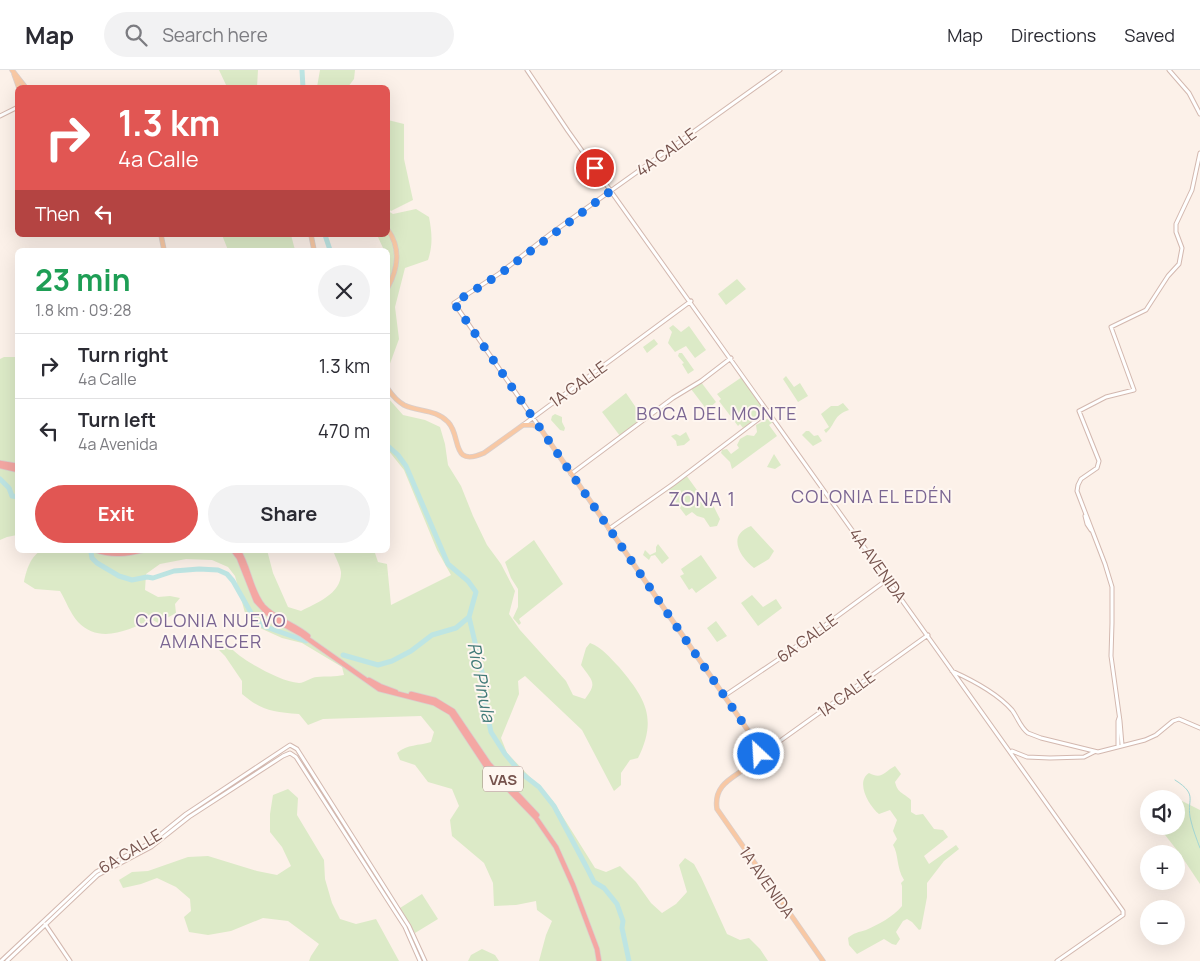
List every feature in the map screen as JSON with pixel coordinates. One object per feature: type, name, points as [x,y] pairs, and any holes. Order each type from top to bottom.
[{"type":"highway","points":[[0,464],[15,466]]},
{"type":"highway","points":[[0,464],[15,469]]},
{"type":"highway","name":"VAS","points":[[235,553],[245,567]]},
{"type":"highway","name":"VAS","points":[[239,553],[254,594],[269,612],[303,631],[379,689],[434,703],[451,713],[486,766],[536,818],[552,841],[573,885],[601,961]]},
{"type":"main road","points":[[12,70],[18,85]]},
{"type":"main road","points":[[12,70],[24,85]]},
{"type":"main road","points":[[390,233],[395,245],[397,263],[390,283]]},
{"type":"main road","name":"1A CALLE","points":[[390,391],[397,400],[406,406],[431,412],[447,420],[452,427],[457,448],[465,456],[472,457],[484,452],[523,424],[540,428]]},
{"type":"main road","points":[[540,428],[756,742],[760,755]]},
{"type":"main road","name":"1A CALLE","points":[[716,800],[717,794],[723,786],[760,755]]},
{"type":"main road","name":"1A AVENIDA","points":[[716,800],[719,814],[823,961]]},
{"type":"street","name":"4A AVENIDA","points":[[527,70],[1124,913],[1058,961]]},
{"type":"street","points":[[1169,70],[1189,93],[1200,114]]},
{"type":"street","name":"4A CALLE","points":[[533,417],[454,303],[500,274],[612,190],[778,71]]},
{"type":"street","points":[[0,116],[15,108]]},
{"type":"street","points":[[1120,746],[1122,740],[1110,651],[1112,592],[1108,571],[1078,495],[1077,488],[1081,479],[1097,468],[1099,461],[1079,410],[1106,396],[1134,390],[1111,327],[1146,310],[1168,276],[1179,264],[1182,248],[1176,232],[1176,224],[1192,190],[1200,153]]},
{"type":"street","name":"1A CALLE","points":[[523,424],[691,301]]},
{"type":"street","points":[[571,474],[673,398],[701,381],[731,358]]},
{"type":"street","points":[[609,529],[666,489],[769,411]]},
{"type":"street","points":[[533,417],[540,428]]},
{"type":"street","name":"6A CALLE","points":[[724,696],[779,659],[888,579]]},
{"type":"street","name":"1A CALLE","points":[[760,755],[928,635]]},
{"type":"street","points":[[951,670],[1005,704],[1013,712],[1022,728],[1028,733],[1094,752]]},
{"type":"street","points":[[1119,718],[1120,746]]},
{"type":"street","points":[[1008,748],[1021,755],[1033,758],[1084,757],[1094,752],[1156,736],[1173,721],[1179,719],[1200,728]]},
{"type":"street","points":[[1122,740],[1127,744]]},
{"type":"street","name":"6A CALLE","points":[[7,961],[96,872],[150,843],[186,814],[290,745],[297,749],[410,926],[425,961]]},
{"type":"street","name":"6A CALLE","points":[[1,961],[98,876],[151,847],[189,817],[288,754],[295,755],[394,910],[405,928],[420,961]]},
{"type":"street","points":[[44,923],[70,961]]},
{"type":"green space","points":[[219,70],[258,70],[257,85],[226,85]]},
{"type":"green space","points":[[320,70],[355,70],[354,79],[350,85],[317,85]]},
{"type":"green space","points":[[390,120],[404,124],[404,159],[413,200],[391,211]]},
{"type":"green space","points":[[416,209],[429,217],[431,249],[428,260],[405,268],[395,307],[399,339],[390,364],[390,248],[383,248],[378,237],[390,237],[390,212],[393,214]]},
{"type":"green space","points":[[223,237],[292,237],[294,248],[227,248]]},
{"type":"green space","points":[[737,279],[746,289],[726,305],[718,294]]},
{"type":"green space","points":[[673,325],[681,332],[689,326],[706,350],[695,358],[686,346],[675,352],[668,343],[672,332],[669,328]]},
{"type":"green space","points":[[654,339],[658,344],[647,353],[643,347]]},
{"type":"green space","points":[[679,353],[682,353],[694,370],[688,374],[682,364],[684,363],[678,356]]},
{"type":"green space","points":[[15,357],[15,535],[0,540],[0,359]]},
{"type":"green space","points":[[786,376],[794,387],[800,383],[808,396],[798,402],[783,379]]},
{"type":"green space","points":[[742,377],[767,410],[743,428],[740,424],[738,426],[719,401],[721,399],[717,394]]},
{"type":"green space","points":[[701,382],[716,402],[707,410],[691,389]]},
{"type":"green space","points":[[626,393],[639,412],[636,414],[641,421],[620,436],[602,412]]},
{"type":"green space","points":[[390,400],[403,415],[425,420],[440,427],[448,465],[461,486],[487,545],[501,564],[515,591],[509,614],[520,630],[566,681],[573,695],[585,699],[591,689],[591,678],[581,665],[586,648],[590,643],[602,650],[619,667],[636,689],[646,709],[648,720],[644,744],[638,758],[630,760],[621,773],[621,785],[614,791],[582,730],[525,676],[518,681],[519,694],[501,738],[507,753],[553,801],[595,868],[606,872],[620,866],[636,882],[651,903],[662,913],[676,904],[687,892],[679,865],[685,858],[694,864],[727,934],[740,940],[749,938],[768,961],[539,961],[552,921],[537,910],[536,901],[516,905],[494,906],[493,883],[484,863],[452,836],[450,820],[459,806],[452,789],[428,782],[415,765],[400,760],[397,753],[401,750],[431,742],[434,732],[421,716],[323,719],[308,725],[299,714],[268,710],[242,694],[242,681],[225,656],[215,646],[218,639],[255,666],[293,682],[301,683],[315,677],[344,675],[342,667],[302,643],[282,638],[260,628],[245,613],[235,576],[228,567],[212,560],[186,559],[160,564],[146,574],[145,590],[158,597],[170,596],[180,598],[175,604],[176,613],[158,623],[151,619],[133,628],[104,634],[86,629],[78,622],[60,591],[35,589],[24,582],[32,559],[38,553],[268,553],[273,573],[288,607],[301,611],[327,597],[337,586],[341,572],[334,553],[375,553],[378,562],[387,564],[391,605],[451,575],[437,550],[404,470],[390,452]]},
{"type":"green space","points":[[843,403],[849,410],[837,417],[826,433],[824,430],[829,427],[821,414],[831,406],[838,406]]},
{"type":"green space","points":[[555,414],[562,417],[564,431],[560,430],[551,420]]},
{"type":"green space","points":[[769,418],[773,422],[769,425],[777,436],[732,469],[730,462],[721,453],[722,450],[727,449],[731,454],[739,448],[737,445],[740,439],[747,435],[754,436],[757,432],[756,425]]},
{"type":"green space","points":[[809,431],[814,436],[818,435],[822,441],[813,446],[802,435]]},
{"type":"green space","points":[[686,432],[690,440],[684,445],[677,446],[676,441],[671,436],[676,434],[680,436]]},
{"type":"green space","points":[[774,454],[781,465],[775,469],[767,467]]},
{"type":"green space","points":[[686,475],[702,497],[707,493],[720,519],[717,526],[710,527],[704,518],[692,512],[686,516],[667,491]]},
{"type":"green space","points":[[751,526],[774,551],[769,559],[754,568],[740,552],[737,540],[744,530]]},
{"type":"green space","points":[[534,540],[563,584],[519,619],[521,623],[519,625],[513,618],[518,607],[518,589],[511,578],[505,562]]},
{"type":"green space","points":[[658,544],[669,558],[662,564],[655,555],[651,556],[649,560],[643,555],[645,550],[650,555],[656,552]]},
{"type":"green space","points":[[701,555],[717,578],[696,593],[692,588],[689,590],[680,576],[684,574],[681,569]]},
{"type":"green space","points":[[752,595],[763,607],[776,599],[782,608],[758,626],[741,603]]},
{"type":"green space","points":[[716,621],[727,636],[717,642],[707,628]]},
{"type":"green space","points":[[895,766],[901,774],[895,782],[896,786],[899,791],[911,800],[911,812],[916,815],[923,814],[934,829],[943,830],[948,837],[924,856],[929,864],[956,845],[959,849],[944,861],[927,883],[927,897],[921,929],[919,930],[907,919],[903,921],[896,932],[900,939],[896,945],[884,939],[857,954],[849,945],[848,938],[886,920],[902,906],[901,883],[904,880],[893,845],[897,839],[893,831],[897,820],[890,810],[879,814],[871,805],[863,788],[865,777],[869,773],[877,776]]},
{"type":"green space","points":[[288,789],[298,798],[297,815],[324,860],[325,879],[332,903],[340,919],[356,924],[376,919],[399,961],[309,961],[319,944],[288,921],[263,918],[231,931],[208,935],[189,932],[184,917],[191,911],[190,899],[176,887],[157,878],[123,888],[119,880],[132,872],[148,871],[188,857],[208,856],[277,875],[291,866],[282,847],[270,832],[270,814],[273,795]]},
{"type":"green space","points":[[1185,802],[1200,810],[1200,884],[1185,862],[1185,845],[1173,845],[1165,835],[1185,835]]},
{"type":"green space","points":[[422,894],[438,919],[415,933],[400,908]]},
{"type":"green space","points":[[482,949],[495,955],[499,961],[468,961],[471,955]]},
{"type":"waterway","name":"Río Pinula","points":[[302,70],[303,85]]},
{"type":"waterway","name":"Río Pinula","points":[[326,237],[329,248]]},
{"type":"waterway","name":"Río Pinula","points":[[390,448],[406,466],[448,564],[468,581],[476,592],[469,617],[483,676],[485,704],[491,732],[505,754],[521,773],[539,787],[554,806],[594,882],[604,888],[617,904],[623,921],[622,928],[629,961]]},
{"type":"waterway","points":[[0,479],[9,488],[12,496],[15,496]]},
{"type":"waterway","points":[[91,553],[92,558],[97,563],[119,576],[132,580],[147,577],[153,578],[174,571],[218,570],[227,574],[233,581],[254,618],[259,623],[306,641]]},
{"type":"waterway","points":[[343,655],[378,665],[392,661],[411,651],[432,635],[456,628],[469,617]]},
{"type":"waterway","points":[[1175,780],[1183,785],[1189,794],[1191,821],[1200,848]]},
{"type":"district","name":"BOCA DEL MONTE","points":[[717,413]]},
{"type":"district","name":"COLONIA EL EDÉN","points":[[872,496]]},
{"type":"district","name":"ZONA 1","points":[[702,499]]},
{"type":"district","name":"COLONIA NUEVO AMANECER","points":[[211,630]]},
{"type":"route","points":[[595,168],[612,190],[553,232],[500,274],[454,303],[756,742],[760,751],[759,754]]}]
